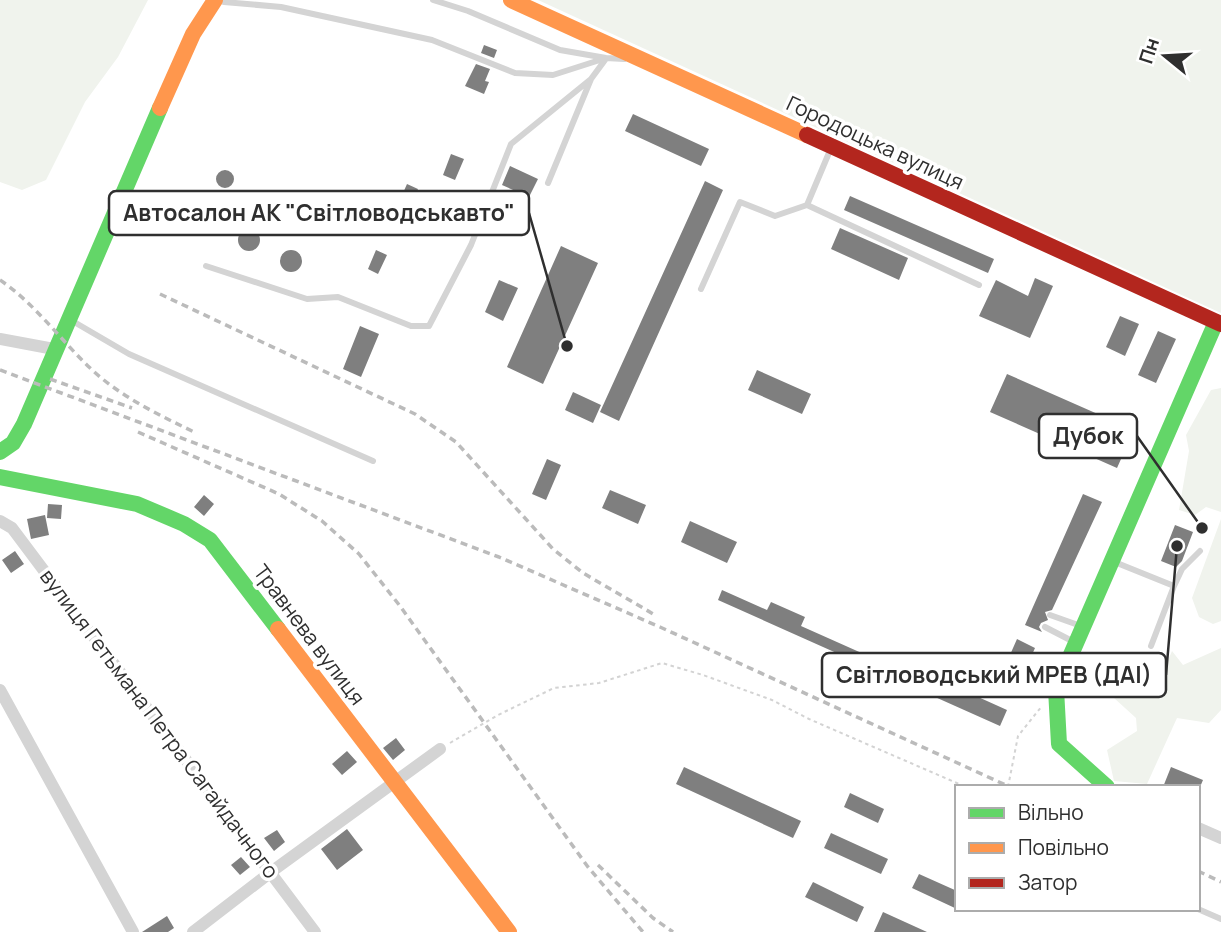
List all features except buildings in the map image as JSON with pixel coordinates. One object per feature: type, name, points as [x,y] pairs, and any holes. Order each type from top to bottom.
[{"type":"street","name":"Городоцька вулиця","points":[[511,0],[1218,323]]},
{"type":"street","points":[[1,479],[6,447],[24,424],[54,349],[193,34],[223,1]]},
{"type":"street","points":[[1105,785],[1059,744],[1056,689],[1218,323]]},
{"type":"street","points":[[0,339],[54,349]]},
{"type":"street","name":"Травнева вулиця","points":[[1,479],[137,504],[184,524],[211,540],[509,932]]},
{"type":"street","name":"вулиця Гетьмана Петра Сагайдачного","points":[[0,521],[12,528],[315,932]]},
{"type":"street","points":[[0,690],[134,932]]},
{"type":"street","points":[[193,932],[440,749]]},
{"type":"street","points":[[1200,829],[1221,838]]},
{"type":"lane","points":[[433,0],[468,10],[560,50],[606,58],[643,59]]},
{"type":"lane","points":[[223,1],[281,7],[432,40],[515,73],[553,75],[606,58]]},
{"type":"lane","points":[[548,183],[591,79],[606,58]]},
{"type":"lane","points":[[206,266],[307,299],[338,297],[411,326],[429,326],[471,246],[511,144],[591,79]]},
{"type":"lane","points":[[807,205],[832,146]]},
{"type":"lane","points":[[701,289],[740,202],[775,216],[807,205],[979,285]]},
{"type":"lane","points":[[68,318],[129,354],[373,461]]},
{"type":"lane","points":[[1151,646],[1182,569],[1200,551]]},
{"type":"lane","points":[[1112,560],[1174,586]]},
{"type":"lane","points":[[1050,615],[1083,626]]},
{"type":"lane","points":[[1045,627],[1076,643]]},
{"type":"lane","points":[[1200,910],[1221,919]]},
{"type":"path","points":[[440,749],[498,715],[554,688],[600,682],[662,663],[703,674],[772,700],[809,719],[961,785]]},
{"type":"path","points":[[1008,785],[1018,736],[1056,689]]},
{"type":"shaded area","points":[[0,0],[148,0],[118,57],[85,102],[46,180],[22,190],[0,182]]},
{"type":"shaded area","points":[[538,0],[1221,0],[1221,313]]},
{"type":"shaded area","points":[[1221,388],[1221,512],[1206,507],[1195,515],[1179,510],[1189,451],[1186,435],[1211,390]]},
{"type":"shaded area","points":[[1221,519],[1221,621],[1213,624],[1199,617],[1192,598]]},
{"type":"shaded area","points":[[1221,648],[1221,710],[1209,723],[1177,718],[1147,784],[1114,781],[1107,750],[1137,731],[1136,718],[1103,688],[1104,675],[1153,695],[1172,651],[1183,665]]},
{"type":"railway","points":[[0,280],[35,310],[78,356],[113,387],[139,404],[194,432]]},
{"type":"railway","points":[[160,294],[415,414],[456,442],[553,549],[583,573],[655,615]]},
{"type":"railway","points":[[0,370],[499,557],[660,627],[1006,785]]},
{"type":"railway","points":[[50,379],[132,408]]},
{"type":"railway","points":[[138,432],[279,494],[322,521],[359,554],[400,606],[588,867],[643,932]]},
{"type":"railway","points":[[598,865],[653,918],[673,932]]},
{"type":"railway","points":[[1200,872],[1221,882]]},
{"type":"traffic: fast","points":[[0,452],[13,443],[24,424],[160,108]]},
{"type":"traffic: fast","points":[[1105,785],[1059,744],[1056,689],[1216,322]]},
{"type":"traffic: fast","points":[[0,477],[137,504],[184,524],[210,540],[278,629]]},
{"type":"traffic: slow","points":[[160,108],[193,34],[215,0]]},
{"type":"traffic: slow","points":[[511,0],[807,135]]},
{"type":"traffic: slow","points":[[278,629],[509,932]]},
{"type":"traffic: jam","points":[[807,135],[1221,324]]},
{"type":"place","name":"Автосалон АК \"Світловодськавто\"","points":[[567,346]]},
{"type":"place","name":"Дубок","points":[[1202,528]]},
{"type":"place","name":"Світловодський МРЕВ (ДАІ)","points":[[1177,546]]}]
